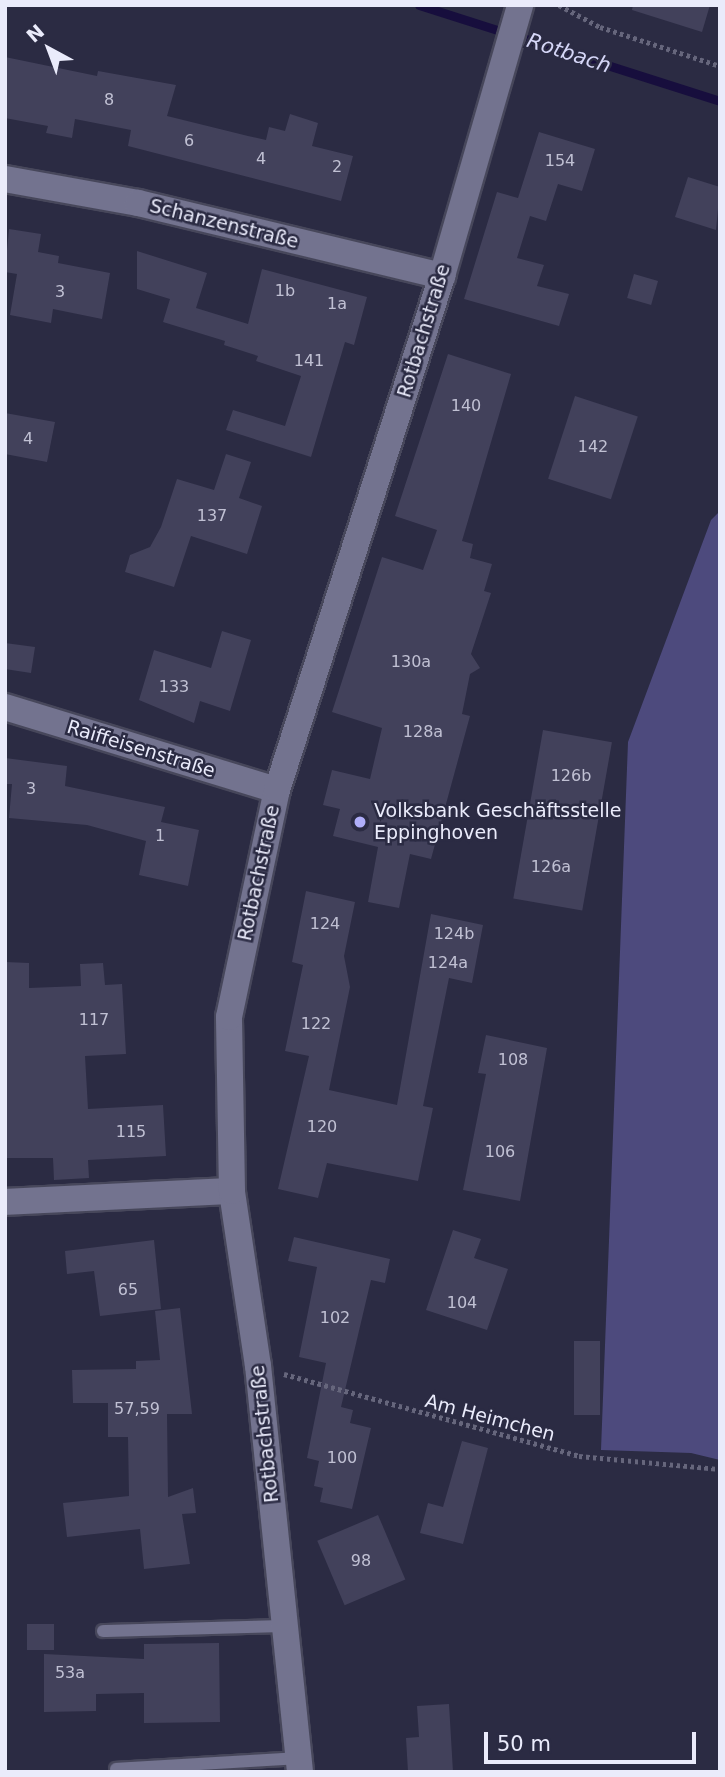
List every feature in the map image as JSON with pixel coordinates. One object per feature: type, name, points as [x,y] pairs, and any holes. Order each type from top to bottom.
[{"type":"street","name":"Rotbachstraße","points":[[299,1765],[258,1366],[232,1191],[229,1017],[277,790],[442,276],[502,58],[520,5]]},
{"type":"street","name":"Schanzenstraße","points":[[5,179],[138,203],[442,276]]},
{"type":"street","name":"Raiffeisenstraße","points":[[5,707],[277,790]]},
{"type":"street","points":[[5,1202],[232,1191]]},
{"type":"lane","points":[[103,1631],[285,1626]]},
{"type":"lane","points":[[116,1769],[299,1765]]},
{"type":"path","points":[[559,5],[600,27],[720,66]]},
{"type":"path","name":"Am Heimchen","points":[[258,1366],[579,1456],[720,1469]]},
{"type":"shaded area","points":[[720,511],[720,1460],[691,1453],[601,1450],[628,742],[711,520]]},
{"type":"building","points":[[633,5],[710,5],[702,32],[632,10]]},
{"type":"building","points":[[5,57],[97,76],[98,71],[176,85],[167,116],[266,140],[269,127],[285,131],[290,114],[318,123],[312,146],[353,156],[341,201],[128,146],[131,130],[75,119],[72,138],[46,133],[48,126],[5,118]]},
{"type":"building","points":[[539,132],[595,149],[582,191],[558,184],[546,221],[530,216],[517,258],[544,265],[537,286],[569,294],[559,326],[464,299],[497,192],[518,198]]},
{"type":"building","points":[[688,177],[720,187],[716,230],[675,217]]},
{"type":"building","points":[[9,229],[41,234],[38,252],[59,256],[58,263],[110,273],[102,319],[53,309],[51,323],[10,315],[17,274],[5,272]]},
{"type":"building","points":[[137,251],[207,273],[196,308],[248,324],[262,269],[367,297],[354,345],[345,342],[311,457],[226,430],[233,410],[285,426],[301,376],[256,361],[258,356],[224,345],[225,341],[163,322],[170,299],[137,289]]},
{"type":"building","points":[[634,274],[658,281],[651,305],[627,298]]},
{"type":"building","points":[[448,354],[511,374],[462,541],[473,544],[470,558],[492,564],[484,591],[491,593],[471,654],[480,668],[470,674],[462,714],[470,716],[431,859],[410,854],[399,908],[368,902],[378,847],[333,836],[340,809],[323,805],[332,770],[370,779],[382,728],[332,712],[382,557],[423,570],[437,530],[395,516]]},
{"type":"building","points":[[575,396],[638,416],[611,499],[548,479]]},
{"type":"building","points":[[5,413],[55,422],[47,462],[5,454]]},
{"type":"building","points":[[226,454],[251,462],[239,498],[262,506],[247,554],[191,536],[174,587],[125,572],[130,555],[150,547],[161,527],[177,479],[214,490]]},
{"type":"building","points":[[222,631],[251,640],[230,711],[200,701],[194,723],[139,700],[154,650],[211,668]]},
{"type":"building","points":[[5,643],[35,647],[31,673],[5,669]]},
{"type":"building","points":[[543,730],[612,742],[582,911],[513,898]]},
{"type":"building","points":[[5,758],[67,766],[65,786],[165,807],[161,822],[199,830],[188,886],[139,875],[146,841],[87,825],[9,818],[12,784],[5,784]]},
{"type":"building","points":[[306,891],[355,902],[344,956],[350,987],[329,1090],[397,1105],[431,914],[483,925],[472,983],[449,978],[423,1106],[433,1108],[418,1181],[327,1163],[318,1198],[278,1189],[309,1056],[285,1051],[303,965],[292,962]]},
{"type":"building","points":[[5,962],[29,963],[29,988],[81,986],[80,964],[103,963],[105,985],[122,984],[126,1054],[85,1056],[88,1109],[163,1105],[166,1156],[88,1160],[89,1178],[54,1180],[53,1158],[5,1158]]},
{"type":"building","points":[[486,1035],[547,1048],[520,1201],[463,1190],[486,1074],[478,1073]]},
{"type":"building","points":[[453,1230],[481,1239],[474,1258],[508,1269],[487,1330],[426,1310]]},
{"type":"building","points":[[294,1237],[390,1259],[385,1283],[371,1280],[341,1407],[353,1410],[350,1423],[371,1428],[352,1509],[320,1502],[323,1488],[314,1486],[319,1461],[307,1458],[326,1363],[299,1357],[317,1267],[288,1261]]},
{"type":"building","points":[[154,1240],[161,1309],[100,1316],[94,1271],[67,1274],[65,1251]]},
{"type":"building","points":[[180,1308],[192,1414],[167,1414],[168,1497],[193,1488],[196,1513],[182,1514],[190,1564],[144,1569],[140,1529],[67,1537],[63,1503],[129,1496],[128,1437],[108,1437],[108,1403],[73,1403],[72,1370],[136,1369],[136,1361],[160,1360],[155,1311]]},
{"type":"building","points":[[574,1341],[600,1341],[600,1415],[574,1415]]},
{"type":"building","points":[[462,1441],[488,1448],[463,1544],[420,1533],[428,1503],[443,1507]]},
{"type":"building","points":[[378,1515],[405,1579],[345,1605],[317,1541]]},
{"type":"building","points":[[27,1624],[54,1624],[54,1650],[27,1650]]},
{"type":"building","points":[[219,1643],[220,1722],[144,1723],[144,1693],[96,1694],[96,1711],[44,1712],[44,1654],[144,1659],[144,1644]]},
{"type":"building","points":[[449,1704],[453,1772],[408,1772],[406,1738],[419,1737],[417,1706]]},
{"type":"waterway","name":"Rotbach","points":[[419,5],[720,101]]},
{"type":"place","name":"Volksbank Geschäftsstelle Eppinghoven","points":[[360,822]]}]
